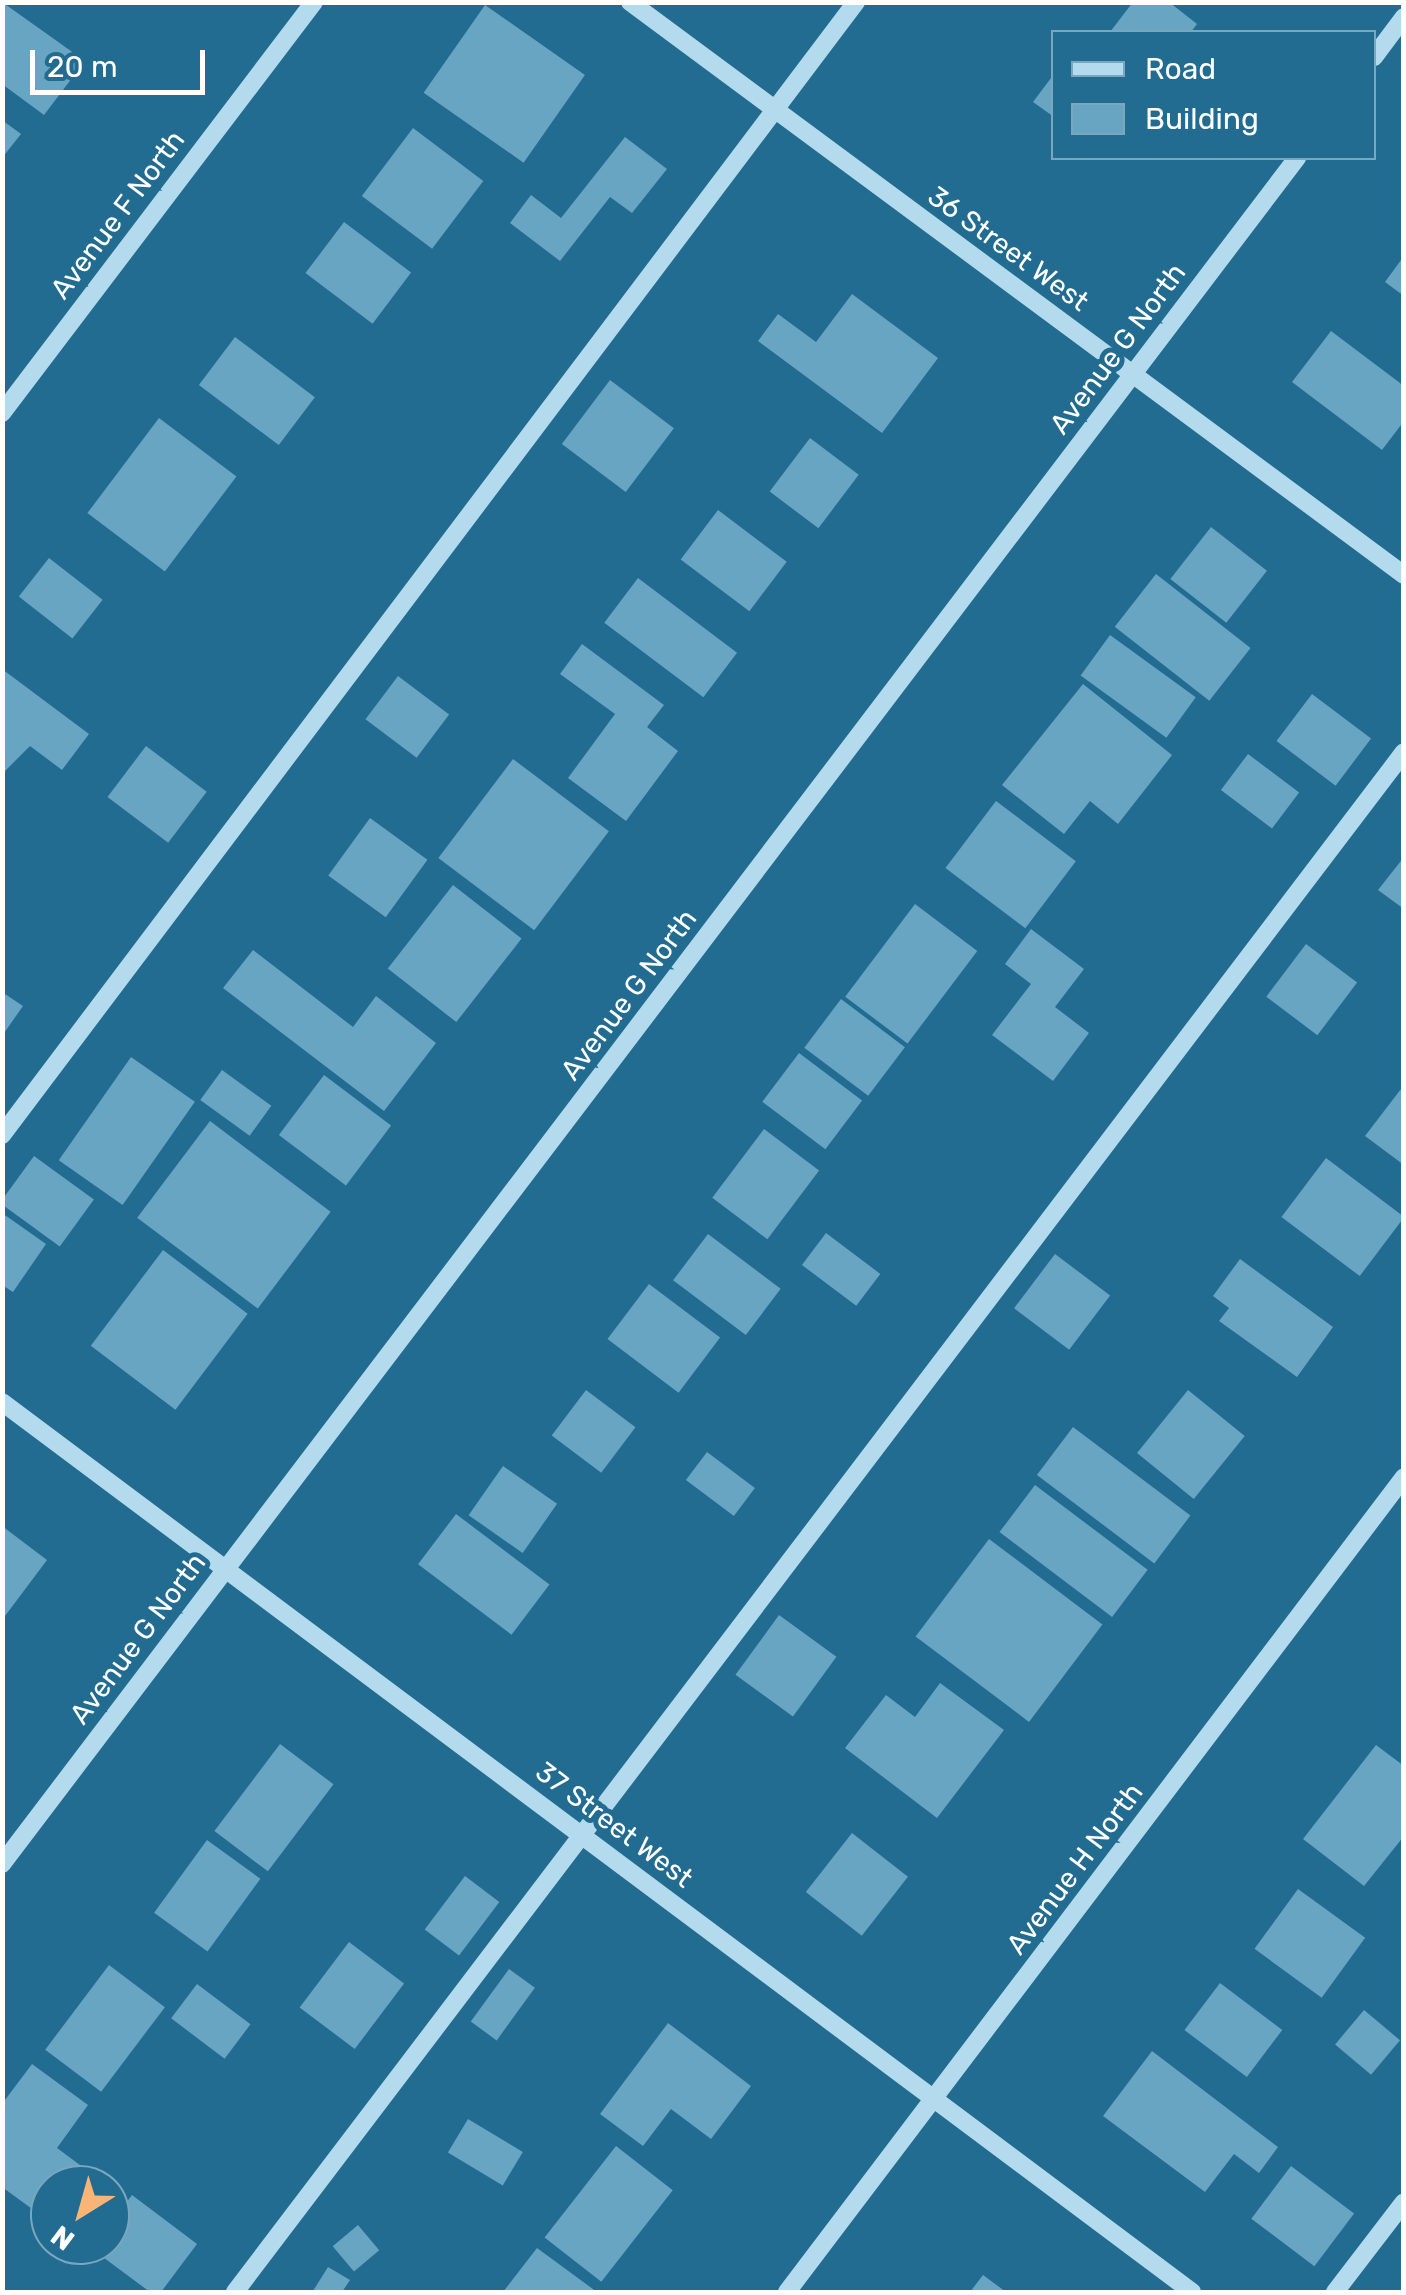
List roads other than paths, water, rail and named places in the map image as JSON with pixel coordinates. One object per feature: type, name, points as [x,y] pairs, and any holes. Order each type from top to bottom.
[{"type":"street","name":"Avenue F North","points":[[2,413],[314,2]]},
{"type":"street","name":"36 Street West","points":[[630,2],[772,112],[1404,575]]},
{"type":"street","points":[[2,1135],[856,2]]},
{"type":"street","points":[[1376,54],[1404,17]]},
{"type":"street","name":"Avenue G North","points":[[2,1864],[1296,160]]},
{"type":"street","points":[[235,2292],[1404,752]]},
{"type":"street","name":"37 Street West","points":[[2,1402],[1192,2292]]},
{"type":"street","name":"Avenue H North","points":[[788,2292],[1404,1477]]},
{"type":"street","points":[[1336,2292],[1404,2202]]}]
